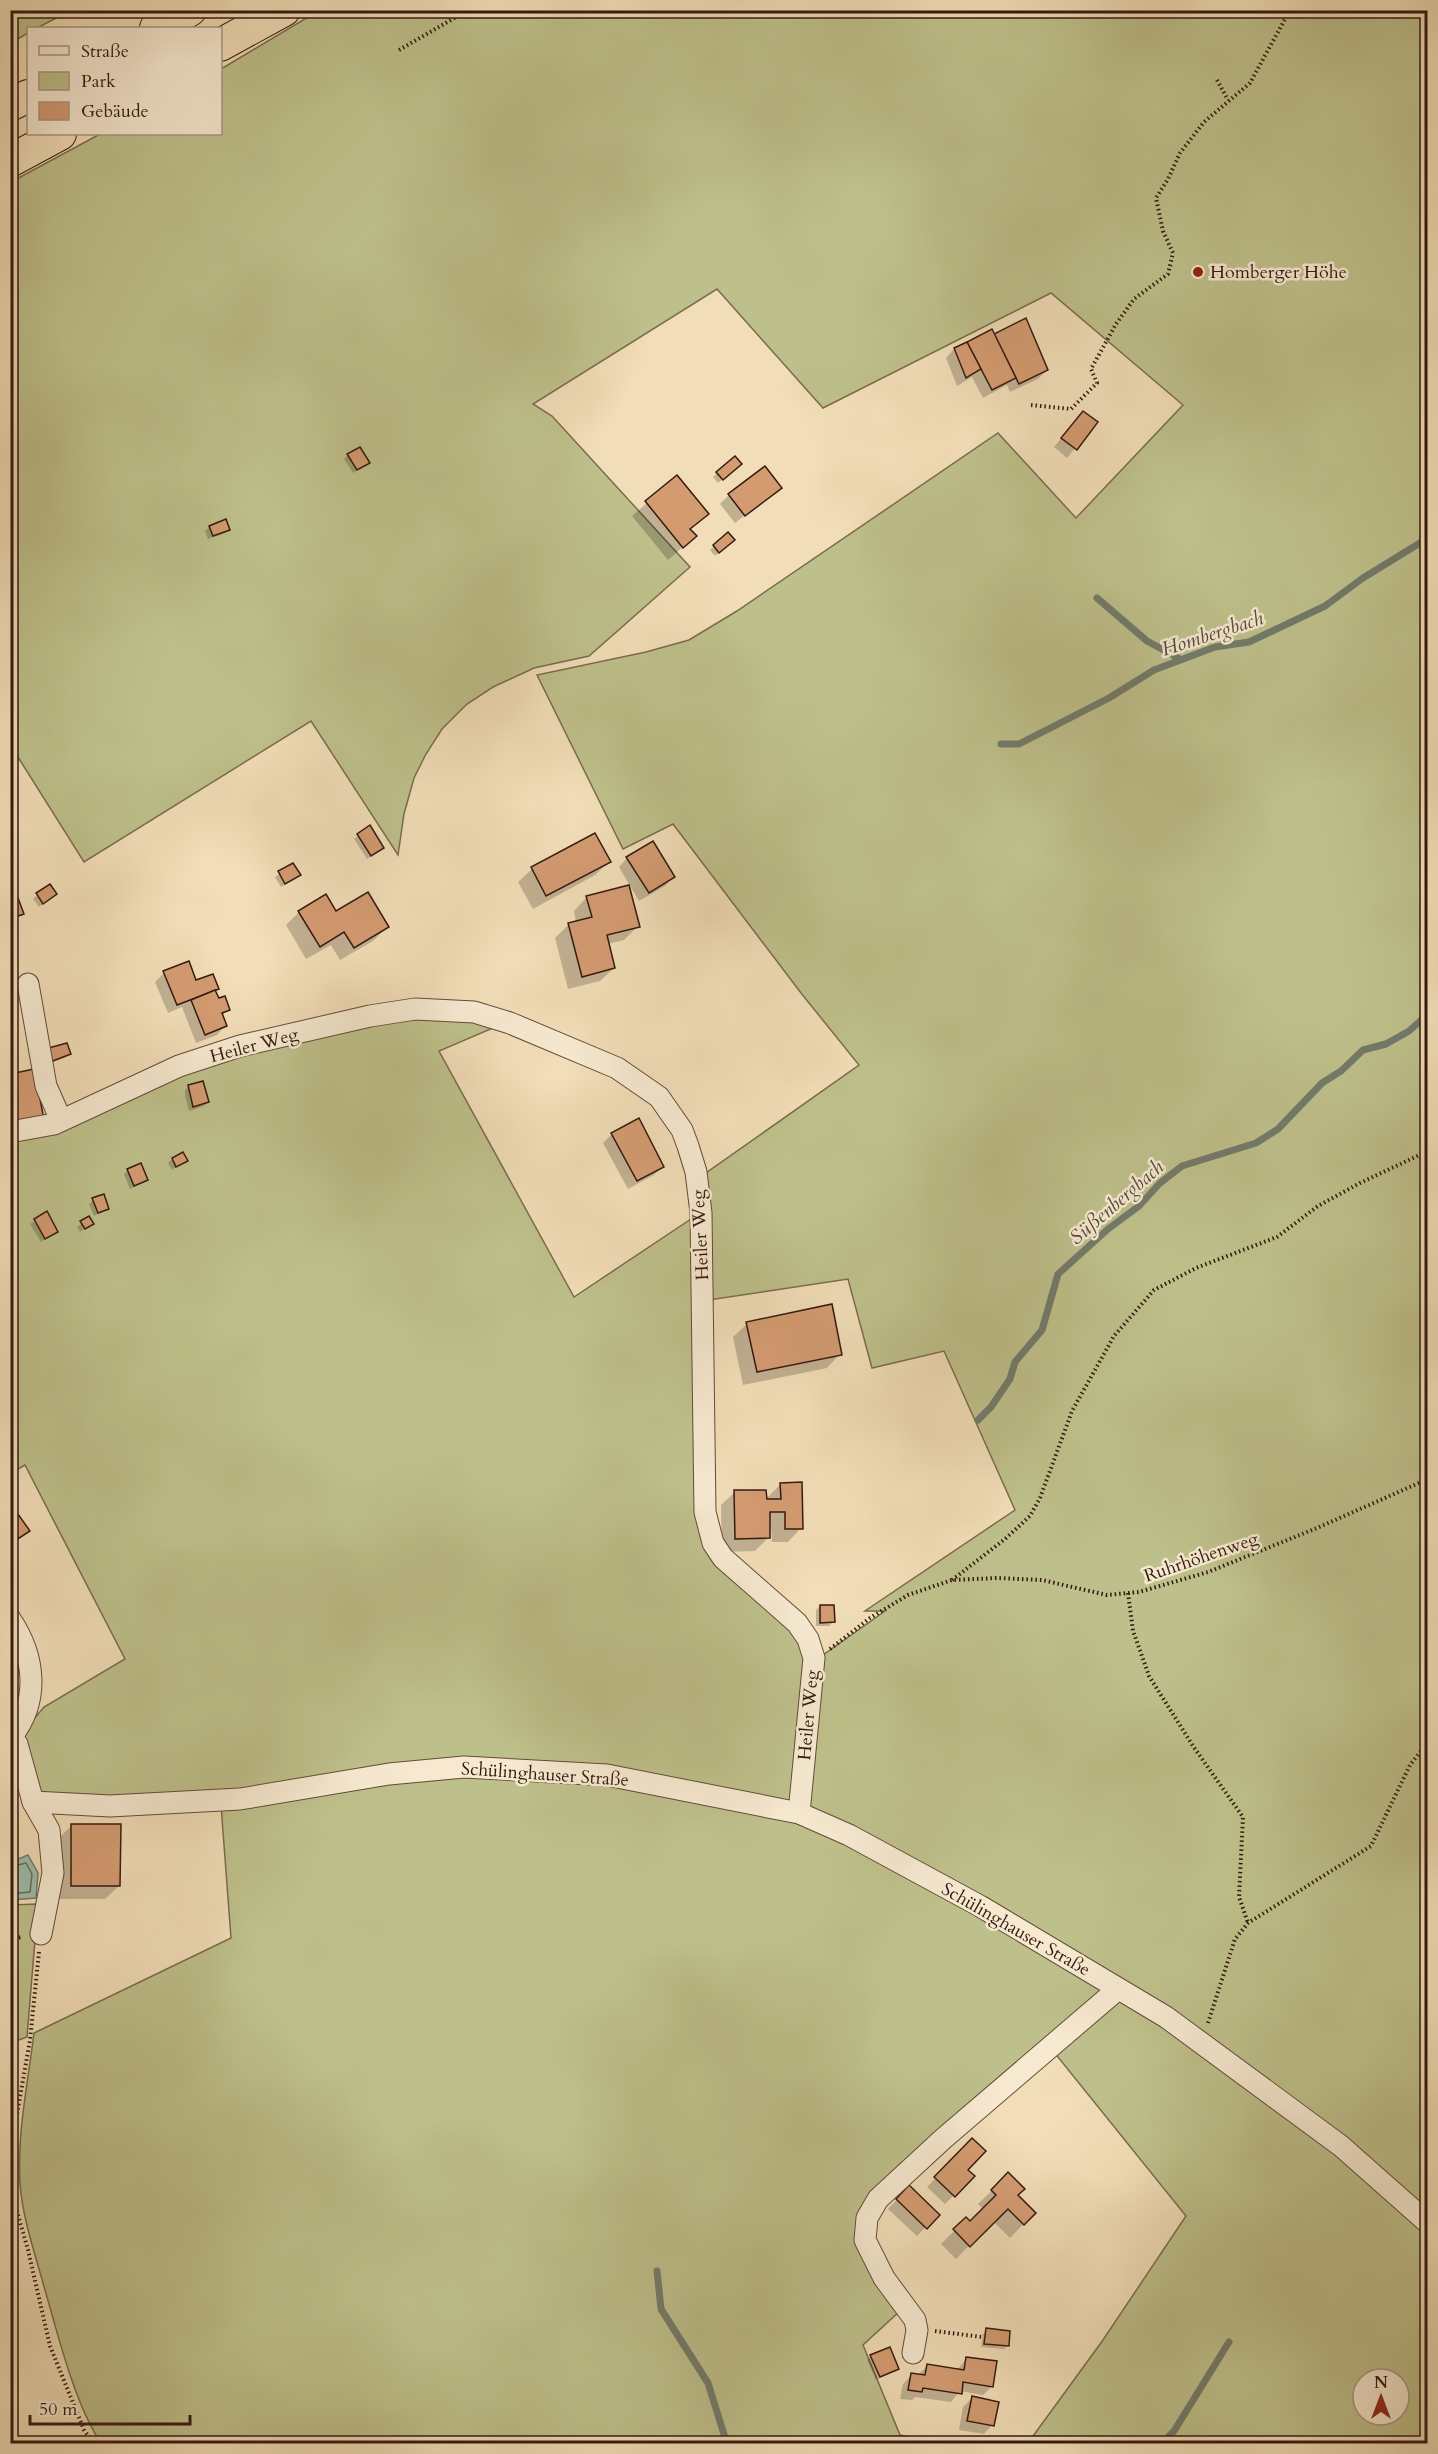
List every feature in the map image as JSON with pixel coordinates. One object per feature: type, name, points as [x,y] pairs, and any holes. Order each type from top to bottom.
[{"type":"highway","points":[[158,27],[190,10]]},
{"type":"highway","points":[[222,44],[284,10]]},
{"type":"highway","points":[[10,105],[27,96]]},
{"type":"highway","points":[[10,161],[58,135]]},
{"type":"street","points":[[28,984],[46,1086],[61,1120]]},
{"type":"street","name":"Heiler Weg","points":[[10,1131],[54,1124],[179,1066],[240,1046],[370,1016],[415,1009],[474,1012],[510,1023],[628,1074],[659,1097],[682,1130],[696,1172],[701,1213],[705,1512],[713,1543],[723,1558],[797,1623],[808,1639],[814,1658],[800,1813]]},
{"type":"street","points":[[10,1619],[20,1633],[33,1673],[30,1702],[21,1724],[12,1736],[18,1744],[33,1802],[49,1830],[53,1873],[41,1934]]},
{"type":"street","name":"Schülinghauser Straße","points":[[33,1802],[110,1806],[240,1799],[389,1774],[464,1767],[607,1775],[800,1813],[849,1835],[981,1906],[1166,2017],[1341,2146],[1428,2223]]},
{"type":"street","points":[[913,2353],[917,2330],[911,2311],[884,2278],[866,2241],[867,2218],[878,2199],[943,2139],[1118,1989]]},
{"type":"path","points":[[399,50],[468,10]]},
{"type":"path","points":[[1031,405],[1071,409],[1097,382],[1091,369],[1116,324],[1134,299],[1168,274],[1173,253],[1164,231],[1156,198],[1180,153],[1204,122],[1250,83],[1290,10]]},
{"type":"path","points":[[1217,80],[1228,100]]},
{"type":"path","points":[[952,1580],[1005,1539],[1030,1516],[1040,1498],[1072,1411],[1114,1336],[1154,1290],[1196,1268],[1277,1238],[1318,1206],[1428,1151]]},
{"type":"path","name":"Ruhrhöhenweg","points":[[814,1658],[837,1646],[870,1618],[908,1595],[952,1580],[997,1578],[1042,1580],[1107,1595],[1139,1592],[1208,1572],[1317,1528],[1428,1479]]},
{"type":"path","points":[[1128,1593],[1133,1631],[1149,1676],[1193,1746],[1243,1817],[1239,1897],[1248,1923]]},
{"type":"path","points":[[1201,2044],[1235,1939],[1248,1923],[1371,1846],[1410,1766],[1428,1742]]},
{"type":"path","points":[[41,1934],[30,2040],[12,2143],[13,2197],[50,2346],[84,2430],[94,2444]]},
{"type":"path","points":[[917,2330],[982,2337]]},
{"type":"green space","points":[[11,10],[70,10],[39,27],[27,27],[27,34],[11,43]]},
{"type":"green space","points":[[318,11],[1427,11],[1427,2443],[1028,2443],[1103,2340],[1186,2216],[1054,2052],[862,2220],[901,2310],[863,2345],[900,2435],[940,2443],[101,2443],[75,2390],[30,2237],[21,2196],[19,2164],[34,2033],[231,1938],[221,1805],[465,1772],[607,1779],[797,1810],[816,1660],[885,1611],[865,1611],[1015,1510],[944,1351],[872,1368],[848,1279],[709,1300],[706,1173],[859,1065],[801,993],[673,824],[623,849],[537,675],[646,652],[689,640],[737,611],[998,433],[1076,518],[1183,405],[1051,293],[823,408],[717,289],[533,404],[552,416],[690,567],[589,656],[534,668],[493,687],[467,704],[442,729],[414,778],[404,814],[398,855],[311,721],[84,862],[11,746],[11,182],[98,135],[222,135],[222,68]]},
{"type":"green space","points":[[413,1015],[500,1025],[439,1051],[574,1297],[697,1215],[707,1544],[792,1625],[809,1660],[792,1808],[464,1764],[239,1796],[36,1799],[21,1734],[44,1707],[125,1659],[25,1465],[11,1473],[11,1137],[180,1071]]},
{"type":"green space","points":[[38,1904],[27,2037],[11,2043],[11,1905]]},
{"type":"water","points":[[28,1855],[38,1873],[36,1898],[11,1900],[11,1862]]},
{"type":"building","points":[[1026,318],[1048,370],[1019,384],[994,334]]},
{"type":"building","points":[[992,329],[1016,378],[992,390],[967,342]]},
{"type":"building","points":[[967,342],[981,369],[966,378],[954,348]]},
{"type":"building","points":[[1083,411],[1098,422],[1077,450],[1061,438]]},
{"type":"building","points":[[360,447],[370,463],[357,470],[347,454]]},
{"type":"building","points":[[735,456],[742,464],[723,480],[716,472]]},
{"type":"building","points":[[765,466],[782,488],[745,516],[728,494]]},
{"type":"building","points":[[677,475],[709,514],[690,529],[697,536],[683,548],[645,501]]},
{"type":"building","points":[[226,519],[230,530],[213,536],[209,526]]},
{"type":"building","points":[[728,532],[735,540],[719,553],[713,545]]},
{"type":"building","points":[[370,825],[384,848],[371,856],[357,834]]},
{"type":"building","points":[[595,833],[611,862],[546,896],[531,867]]},
{"type":"building","points":[[653,841],[675,877],[649,893],[626,857]]},
{"type":"building","points":[[293,863],[301,875],[285,884],[278,871]]},
{"type":"building","points":[[50,884],[57,894],[43,904],[36,893]]},
{"type":"building","points":[[629,885],[640,927],[607,935],[615,968],[582,977],[568,923],[592,917],[586,896]]},
{"type":"building","points":[[368,892],[389,927],[354,948],[344,932],[320,947],[298,911],[326,894],[336,911]]},
{"type":"building","points":[[18,898],[24,914],[10,919],[10,900]]},
{"type":"building","points":[[189,961],[196,980],[213,974],[219,989],[177,1005],[163,971]]},
{"type":"building","points":[[215,990],[219,998],[225,996],[230,1010],[222,1013],[227,1026],[205,1035],[191,1000]]},
{"type":"building","points":[[67,1043],[71,1054],[50,1062],[45,1049]]},
{"type":"building","points":[[34,1069],[44,1119],[10,1122],[10,1099],[13,1098],[10,1074]]},
{"type":"building","points":[[203,1081],[209,1102],[193,1107],[188,1085]]},
{"type":"building","points":[[639,1118],[664,1167],[637,1181],[611,1133]]},
{"type":"building","points":[[183,1152],[188,1161],[176,1167],[172,1158]]},
{"type":"building","points":[[141,1163],[148,1180],[134,1186],[127,1169]]},
{"type":"building","points":[[104,1194],[109,1209],[98,1213],[92,1198]]},
{"type":"building","points":[[47,1211],[58,1232],[45,1239],[34,1219]]},
{"type":"building","points":[[89,1216],[94,1224],[85,1229],[80,1221]]},
{"type":"building","points":[[832,1304],[842,1355],[757,1372],[746,1322]]},
{"type":"building","points":[[802,1482],[803,1529],[785,1529],[785,1512],[770,1512],[770,1538],[735,1539],[734,1490],[766,1490],[767,1499],[781,1499],[780,1483]]},
{"type":"building","points":[[10,1503],[30,1531],[10,1544]]},
{"type":"building","points":[[820,1605],[834,1605],[835,1622],[820,1623]]},
{"type":"building","points":[[10,1646],[23,1667],[10,1674]]},
{"type":"building","points":[[71,1824],[121,1824],[120,1886],[71,1886]]},
{"type":"building","points":[[972,2138],[986,2151],[968,2170],[975,2176],[955,2197],[934,2177]]},
{"type":"building","points":[[1008,2172],[1025,2189],[1018,2195],[1036,2213],[1024,2225],[1008,2209],[970,2247],[953,2229],[966,2217],[970,2221],[996,2195],[991,2190]]},
{"type":"building","points":[[909,2185],[940,2215],[927,2229],[896,2199]]},
{"type":"building","points":[[986,2328],[1010,2331],[1009,2346],[984,2344]]},
{"type":"building","points":[[890,2347],[899,2369],[880,2377],[870,2355]]},
{"type":"building","points":[[966,2357],[997,2361],[993,2387],[963,2382],[962,2394],[923,2388],[922,2392],[908,2390],[911,2373],[925,2375],[927,2364],[964,2370]]},
{"type":"building","points":[[972,2396],[999,2402],[994,2426],[967,2421]]},
{"type":"waterway","name":"Hombergbach","points":[[1001,744],[1019,744],[1109,698],[1154,670],[1215,647],[1249,642],[1325,606],[1363,578],[1428,538]]},
{"type":"waterway","points":[[1097,598],[1147,641],[1180,659]]},
{"type":"waterway","name":"Süßenbergbach","points":[[978,1420],[991,1407],[1010,1379],[1015,1362],[1042,1330],[1058,1274],[1108,1229],[1139,1206],[1160,1183],[1182,1166],[1256,1143],[1278,1129],[1322,1083],[1341,1071],[1363,1050],[1386,1044],[1409,1031],[1428,1014]]},
{"type":"waterway","points":[[657,2271],[661,2309],[708,2383],[727,2444]]},
{"type":"waterway","points":[[1161,2444],[1174,2431],[1229,2342]]},
{"type":"place","name":"Homberger Höhe","points":[[1198,272]]}]
